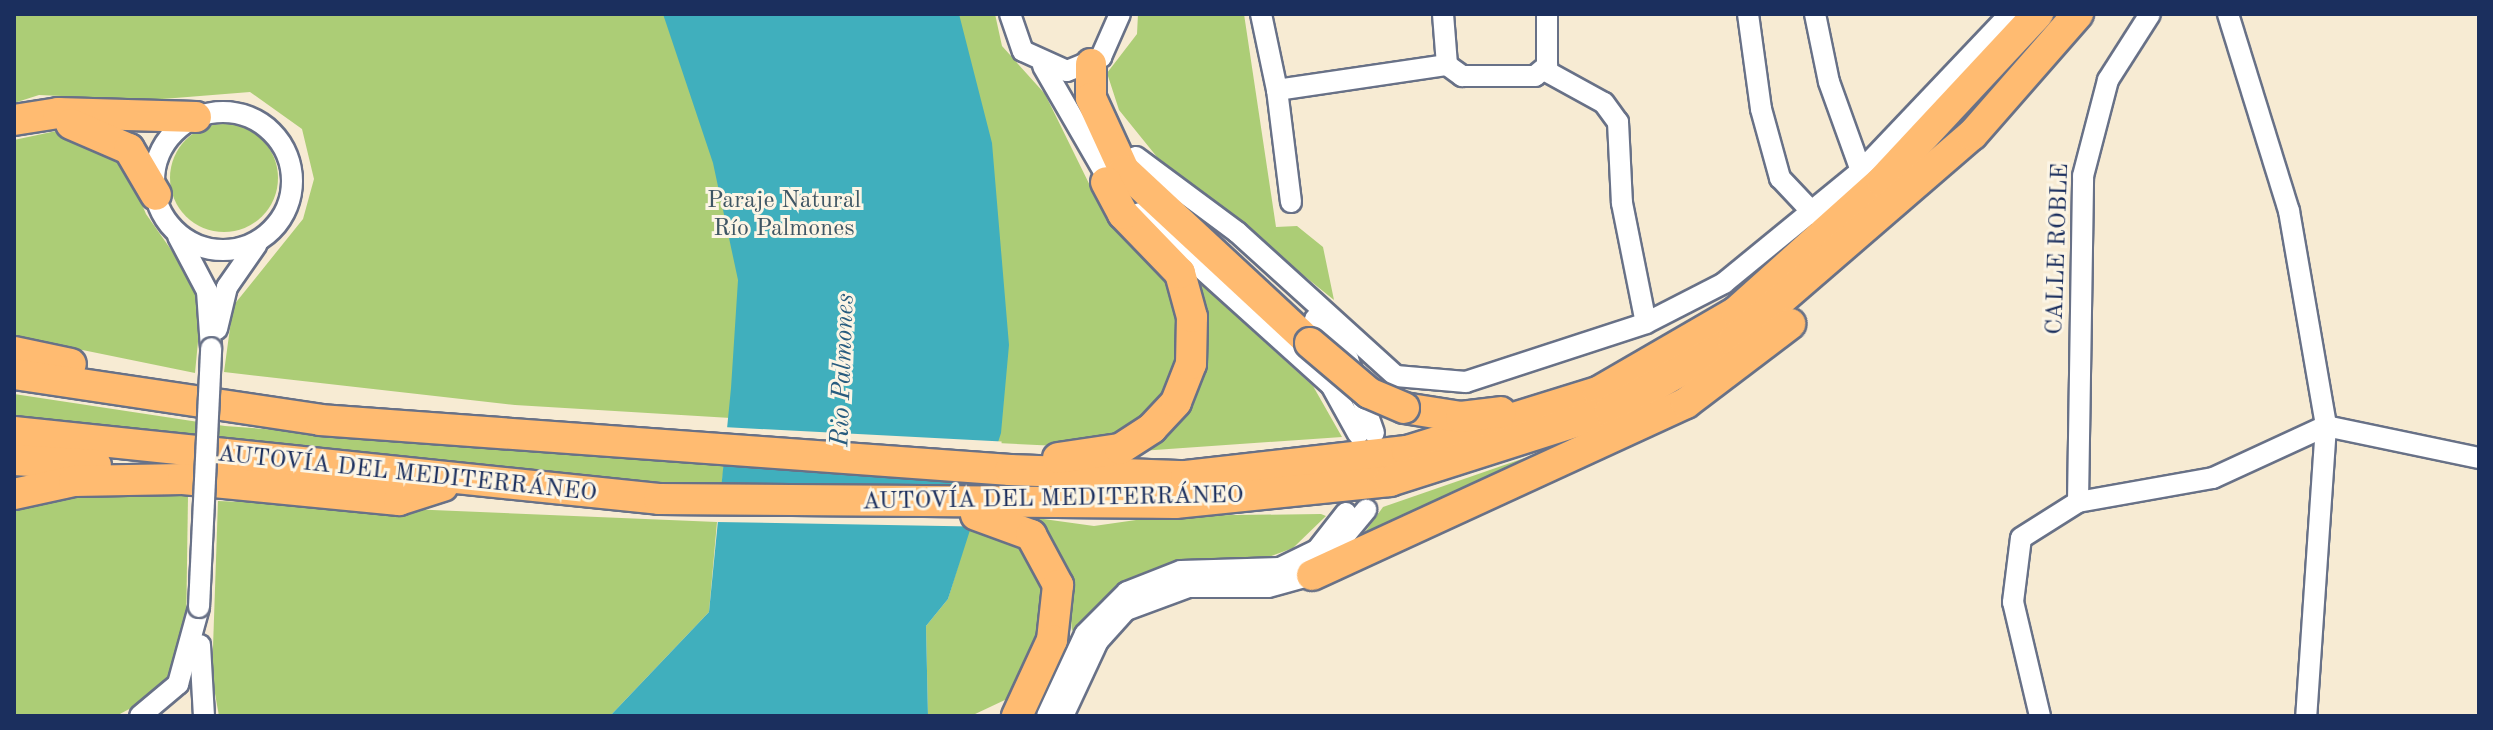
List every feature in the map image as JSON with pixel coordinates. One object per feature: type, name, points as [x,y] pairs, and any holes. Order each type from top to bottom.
[{"type":"highway","name":"AUTOVÍA DEL MEDITERRÁNEO","points":[[14,374],[234,409],[1010,470],[1186,476],[1331,463],[1467,437],[1598,392],[1736,312],[1882,181],[2038,14]]},
{"type":"highway","name":"AUTOVÍA DEL MEDITERRÁNEO","points":[[14,432],[456,482],[659,499],[851,503],[1011,512],[1175,503],[1327,490],[1404,478],[1536,440],[1610,411],[1733,341],[1972,135],[2078,14]]},
{"type":"highway","points":[[1096,61],[1091,98],[1124,170],[1310,343],[1369,393],[1404,408],[1492,415],[1573,387],[1598,392]]},
{"type":"highway","points":[[14,120],[58,113],[196,117]]},
{"type":"highway","points":[[14,133],[62,124],[96,131],[129,149],[156,195]]},
{"type":"highway","points":[[1312,575],[1686,403],[1898,229],[1963,163],[1972,135]]},
{"type":"highway","points":[[1010,470],[1036,458],[1120,449],[1176,402],[1191,364],[1192,317],[1180,273],[1123,214],[1106,182]]},
{"type":"highway","points":[[14,352],[234,409]]},
{"type":"highway","points":[[14,460],[282,476],[325,467]]},
{"type":"highway","points":[[14,494],[74,481],[183,479],[399,500],[456,482]]},
{"type":"highway","points":[[1011,512],[1048,558],[1060,614],[1017,716]]},
{"type":"street","points":[[1010,14],[1016,41],[1043,66],[1068,101],[1106,182],[1331,385],[1366,434],[1354,370],[1319,323],[1136,157],[1100,94],[1096,61],[1120,14]]},
{"type":"street","points":[[1261,14],[1277,90],[1291,202]]},
{"type":"street","points":[[1443,14],[1447,65]]},
{"type":"street","points":[[1544,70],[1547,14]]},
{"type":"street","points":[[1748,14],[1761,109],[1780,178],[1814,214]]},
{"type":"street","points":[[1815,14],[1829,82],[1861,171]]},
{"type":"street","points":[[1136,157],[1237,232],[1396,376],[1466,382],[1646,323],[1724,283],[1814,214],[1861,171],[2010,14]]},
{"type":"street","name":"CALLE ROBLE","points":[[2078,502],[2083,176],[2108,80],[2150,14]]},
{"type":"street","points":[[2228,14],[2289,211],[2326,426],[2306,716]]},
{"type":"street","points":[[1043,66],[1067,71],[1096,61]]},
{"type":"street","points":[[1277,90],[1447,65],[1462,76],[1544,70],[1604,103],[1618,122],[1622,203],[1646,323]]},
{"type":"street","points":[[204,716],[196,634],[211,348],[207,291],[156,195],[159,155],[196,117],[236,112],[280,142],[292,194],[227,287],[211,348]]},
{"type":"street","points":[[175,231],[211,249],[262,238]]},
{"type":"street","points":[[2040,716],[2013,602],[2021,538],[2078,502],[2213,478],[2326,426],[2479,458]]},
{"type":"street","points":[[1047,716],[1085,634],[1127,592],[1181,571],[1280,568],[1317,550],[1356,512],[1312,575],[1268,587],[1189,587],[1140,603],[1098,641],[1063,716]]},
{"type":"street","points":[[140,716],[178,684],[196,634]]},
{"type":"green space","name":"Paraje Natural Río Palmones","points":[[14,14],[995,14],[1002,46],[1045,94],[1101,208],[1169,275],[1180,305],[1181,365],[1158,410],[1110,441],[1058,446],[997,443],[1000,434],[515,405],[224,372],[233,306],[303,219],[314,179],[302,129],[250,92],[150,100],[39,95],[14,103]]},
{"type":"green space","points":[[1138,14],[1244,14],[1276,227],[1297,226],[1323,247],[1334,300],[1157,157],[1119,110],[1107,73],[1137,34]]},
{"type":"green space","points":[[224,124],[244,129],[262,140],[273,158],[278,178],[273,198],[262,216],[244,227],[224,232],[204,227],[186,216],[175,198],[170,178],[175,158],[186,140],[204,129]]},
{"type":"green space","points":[[61,130],[120,153],[146,214],[193,281],[201,310],[195,373],[14,336],[14,140]]},
{"type":"green space","points":[[1193,277],[1313,386],[1342,437],[1126,452],[1165,429]]},
{"type":"green space","points":[[14,394],[225,426],[724,464],[722,484],[659,482],[14,421]]},
{"type":"green space","points":[[1568,443],[1358,542],[1383,507]]},
{"type":"green space","points":[[88,492],[188,496],[186,631],[173,674],[154,696],[116,716],[14,714],[14,505]]},
{"type":"green space","points":[[218,501],[717,522],[709,612],[610,716],[219,716],[212,677]]},
{"type":"green space","points":[[1164,516],[1326,516],[1293,548],[1266,558],[1172,562],[1143,573],[1072,631],[1065,565],[1029,517],[1094,526]]},
{"type":"green space","points":[[970,526],[1006,529],[1049,575],[1043,634],[1002,716],[1007,699],[973,715],[928,716],[926,626],[948,599]]},
{"type":"water","name":"Rio Palmones","points":[[663,14],[959,14],[992,143],[1009,345],[1001,433],[948,599],[926,626],[928,716],[610,716],[709,612],[731,388],[738,280],[713,163]]},
{"type":"pier","points":[[723,427],[1002,442],[1000,479],[721,464]]},
{"type":"pier","points":[[717,483],[986,488],[985,527],[716,522]]}]
